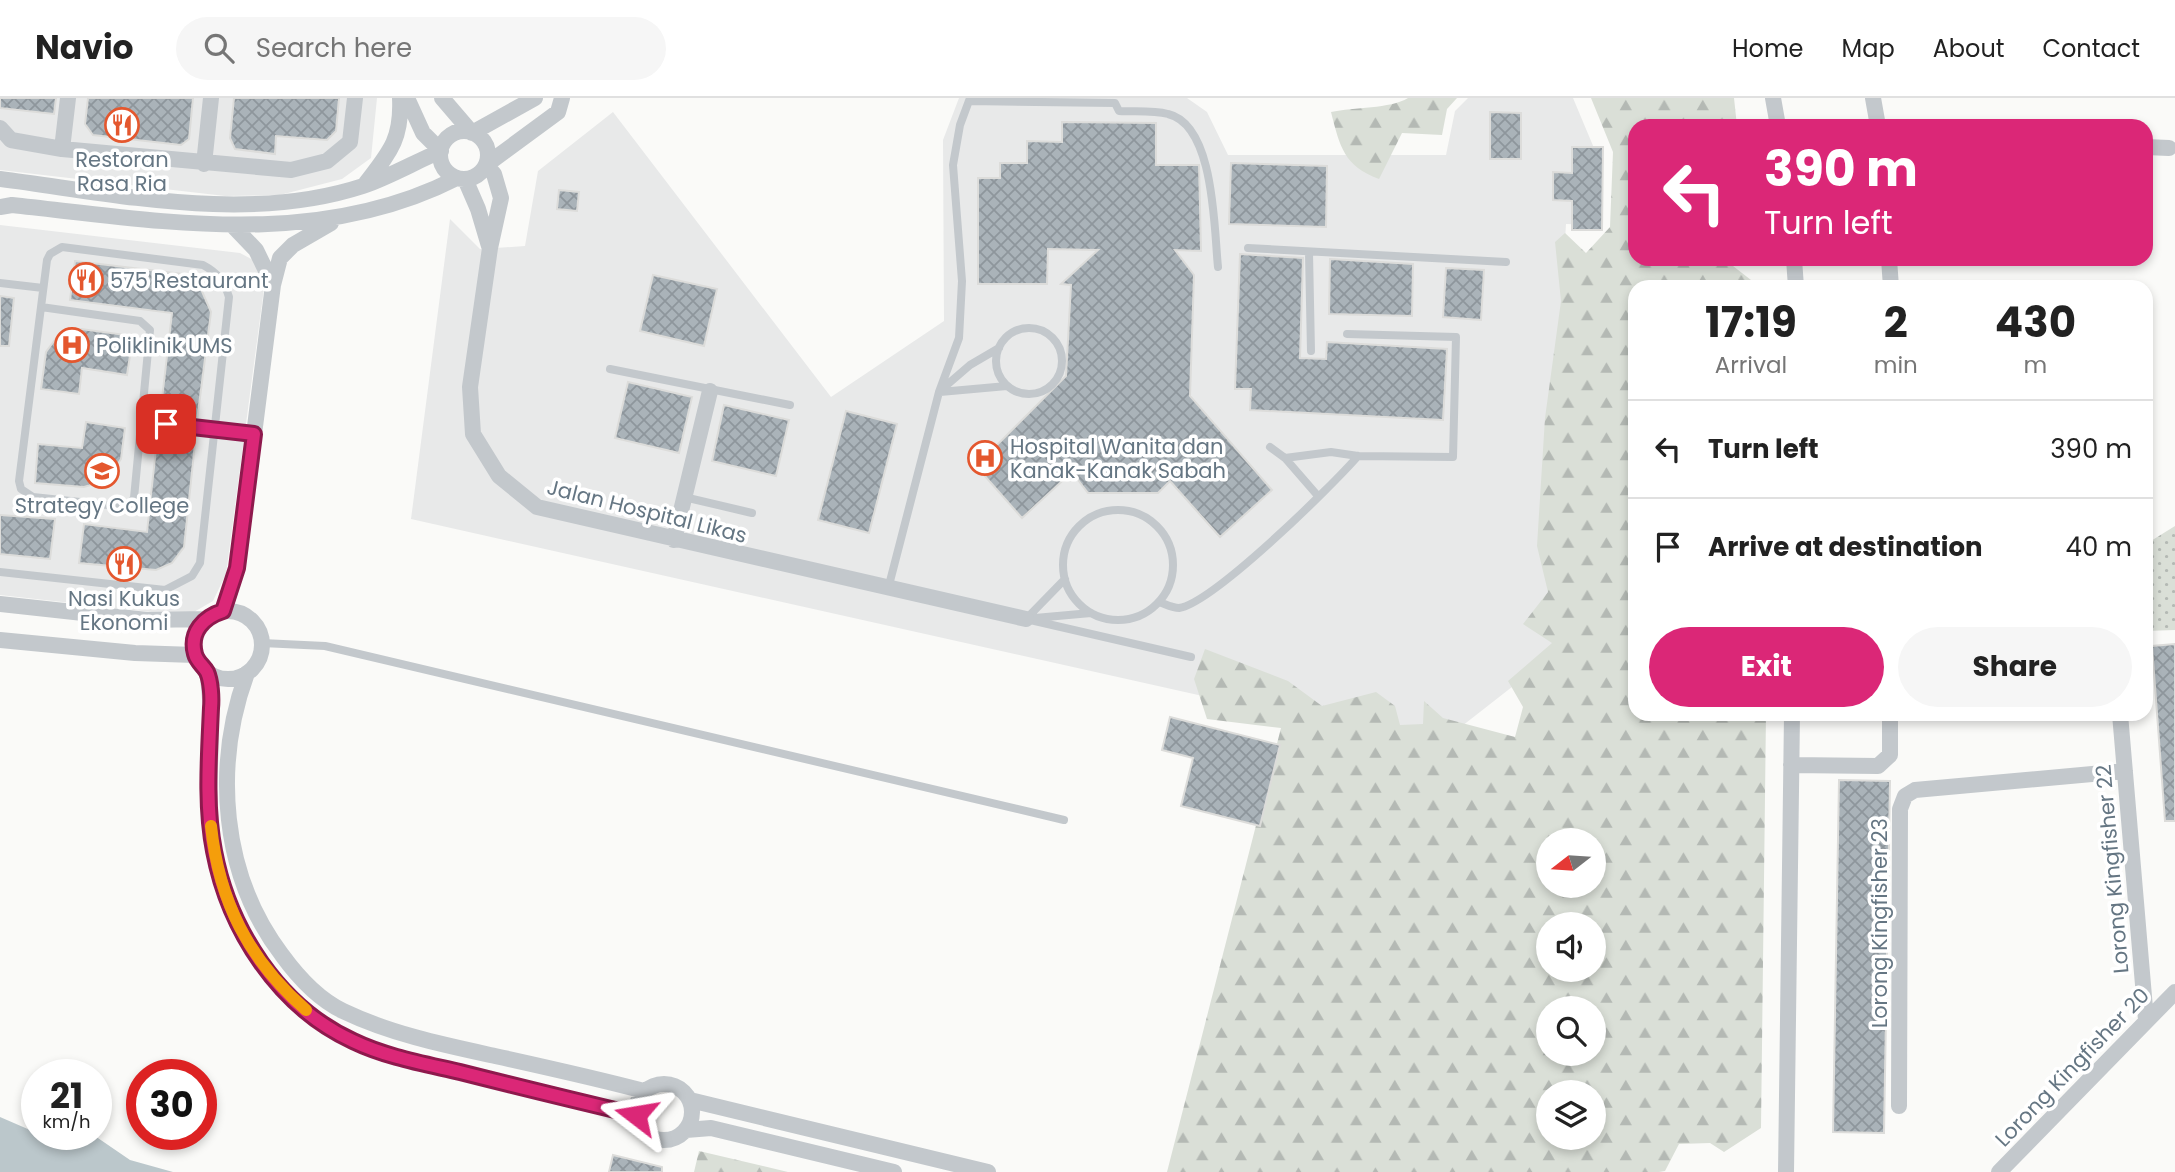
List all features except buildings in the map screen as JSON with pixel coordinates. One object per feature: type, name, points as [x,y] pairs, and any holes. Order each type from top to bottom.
[{"type":"street","points":[[62,149],[68,98]]},
{"type":"street","points":[[204,164],[211,98]]},
{"type":"street","points":[[0,128],[10,140],[62,149],[291,170],[327,162],[351,142],[355,98]]},
{"type":"street","points":[[365,185],[391,152],[400,130],[400,98]]},
{"type":"street","points":[[407,98],[423,133],[441,151],[443,165],[461,178],[478,209],[490,248]]},
{"type":"street","points":[[442,98],[486,147],[486,165]]},
{"type":"street","points":[[0,179],[196,202],[250,205],[320,197],[365,185],[441,151],[453,134],[472,133],[535,98]]},
{"type":"street","points":[[0,207],[233,226],[290,225],[339,218],[430,191],[461,178],[478,175],[486,165],[558,112],[562,98]]},
{"type":"street","points":[[1773,98],[1777,119]]},
{"type":"street","points":[[1873,98],[1877,119]]},
{"type":"street","points":[[2153,148],[2169,148]]},
{"type":"street","name":"Jalan Hospital Likas","points":[[486,165],[494,174],[501,198],[490,248],[470,387],[472,434],[499,476],[537,507],[1026,619]]},
{"type":"street","points":[[223,611],[237,568],[273,285],[280,258],[293,245],[339,218]]},
{"type":"street","points":[[233,226],[256,250],[273,285]]},
{"type":"street","points":[[674,540],[710,391]]},
{"type":"street","points":[[237,568],[245,615],[260,632],[262,643],[260,655],[247,673],[238,698],[230,752],[227,822],[241,884],[270,939],[302,982],[342,1011],[417,1039],[644,1091]]},
{"type":"street","points":[[0,604],[147,620],[205,619],[223,611],[245,615]]},
{"type":"street","points":[[205,619],[195,635],[195,654],[206,671],[212,699],[210,810],[214,853],[241,934],[279,986],[313,1016],[353,1041],[419,1062],[636,1115]]},
{"type":"street","points":[[0,639],[135,653],[195,654]]},
{"type":"street","points":[[206,671],[225,679],[247,673]]},
{"type":"street","points":[[1786,1172],[1792,721]]},
{"type":"street","points":[[1791,765],[1878,766],[1890,755],[1890,721]]},
{"type":"street","name":"Lorong Kingfisher 22","points":[[2121,721],[2146,1020]]},
{"type":"street","name":"Lorong Kingfisher 23","points":[[1899,1105],[1900,809],[1905,796],[1914,790],[2125,771]]},
{"type":"street","name":"Lorong Kingfisher 20","points":[[1999,1172],[2175,992]]},
{"type":"street","points":[[686,1130],[693,1116],[690,1100],[678,1086],[661,1083],[644,1091],[636,1106],[636,1115],[639,1124],[652,1138],[670,1140],[686,1130],[711,1128],[894,1172]]},
{"type":"street","points":[[690,1100],[988,1172]]},
{"type":"lane","points":[[887,589],[939,392],[959,338],[962,281],[953,165],[960,125],[970,99],[1115,103],[1119,111],[1170,114],[1188,127],[1201,148],[1212,196],[1218,267]]},
{"type":"lane","points":[[0,572],[165,590],[192,576],[200,563],[229,297],[225,283],[215,272],[203,265],[62,247],[50,254],[43,288],[19,481],[26,494],[127,506],[134,498],[151,337],[146,325],[140,321],[41,307]]},
{"type":"lane","points":[[1248,248],[1310,253],[1382,253],[1506,262]]},
{"type":"lane","points":[[1310,253],[1311,351]]},
{"type":"lane","points":[[0,284],[43,288]]},
{"type":"lane","points":[[1025,328],[1046,333],[1059,348],[1061,368],[1056,379],[1045,390],[1024,394],[1007,386],[939,392],[970,365],[999,348],[1013,332],[1025,328]]},
{"type":"lane","points":[[1285,458],[1331,452],[1358,456],[1453,457],[1457,337],[1347,334]]},
{"type":"lane","points":[[999,348],[996,359],[999,374],[1007,386]]},
{"type":"lane","points":[[610,369],[790,405]]},
{"type":"lane","points":[[142,421],[254,434]]},
{"type":"lane","points":[[1270,447],[1285,458],[1318,496]]},
{"type":"lane","points":[[1159,602],[1177,608],[1195,603],[1228,581],[1358,456]]},
{"type":"lane","points":[[684,497],[752,513]]},
{"type":"lane","points":[[1123,509],[1139,513],[1153,522],[1167,539],[1173,561],[1171,582],[1159,602],[1145,613],[1129,619],[1114,620],[1091,613],[1075,600],[1065,579],[1063,564],[1067,545],[1077,527],[1090,517],[1108,510],[1123,509]]},
{"type":"lane","points":[[1026,619],[1065,579]]},
{"type":"lane","points":[[1026,619],[1091,613]]},
{"type":"lane","points":[[1026,619],[1191,657]]},
{"type":"lane","points":[[262,643],[325,646],[1064,820]]},
{"type":"shaded area","points":[[0,98],[377,98],[371,158],[342,179],[280,195],[225,196],[0,170]]},
{"type":"shaded area","name":"Hospital Wanita dan Kanak-Kanak Sabah","points":[[959,98],[1187,98],[1207,112],[1228,155],[1446,155],[1455,111],[1468,98],[1573,98],[1599,160],[1601,225],[1566,224],[1546,544],[1563,647],[1439,744],[1328,724],[411,519],[450,219],[480,249],[525,246],[538,171],[613,112],[831,397],[944,321],[943,140]]},
{"type":"shaded area","points":[[0,225],[240,253],[257,262],[265,281],[226,574],[213,601],[187,616],[0,595]]},
{"type":"shaded area","points":[[0,1117],[21,1126],[21,1150],[112,1150],[112,1148],[130,1160],[173,1172],[0,1172]]},
{"type":"green space","points":[[1408,98],[1457,98],[1447,109],[1442,135],[1402,133],[1379,179],[1367,174],[1345,154],[1331,112],[1382,106]]},
{"type":"green space","points":[[1591,98],[1734,98],[1736,119],[1628,119],[1628,266],[1733,266],[1751,280],[1628,280],[1628,721],[1766,721],[1761,1128],[1724,1152],[1710,1143],[1679,1144],[1665,1171],[1659,1172],[1167,1172],[1281,728],[1207,719],[1194,679],[1205,649],[1288,681],[1322,706],[1376,692],[1395,706],[1400,725],[1423,724],[1424,701],[1443,718],[1515,737],[1523,707],[1508,681],[1552,643],[1523,624],[1548,592],[1537,546],[1545,418],[1561,301],[1555,242],[1565,233],[1586,253],[1610,227],[1613,152]]},
{"type":"green space","points":[[2175,526],[2175,630],[2153,631],[2153,540]]},
{"type":"green space","points":[[699,1151],[788,1172],[694,1172]]},
{"type":"slow traffic","points":[[211,826],[214,853],[241,934],[279,986],[306,1010]]},
{"type":"place","name":"Restoran Rasa Ria","points":[[122,125]]},
{"type":"place","name":"575 Restaurant","points":[[86,280]]},
{"type":"place","name":"Poliklinik UMS","points":[[72,345]]},
{"type":"place","name":"Hospital Wanita dan Kanak-Kanak Sabah","points":[[985,458]]},
{"type":"place","name":"Strategy College","points":[[102,471]]},
{"type":"place","name":"Nasi Kukus Ekonomi","points":[[124,564]]},
{"type":"route","points":[[166,424],[254,434],[237,568],[223,611],[205,619],[195,635],[194,645],[195,654],[206,671],[212,699],[210,810],[214,853],[241,934],[279,986],[313,1016],[353,1041],[419,1062],[636,1115]]}]
